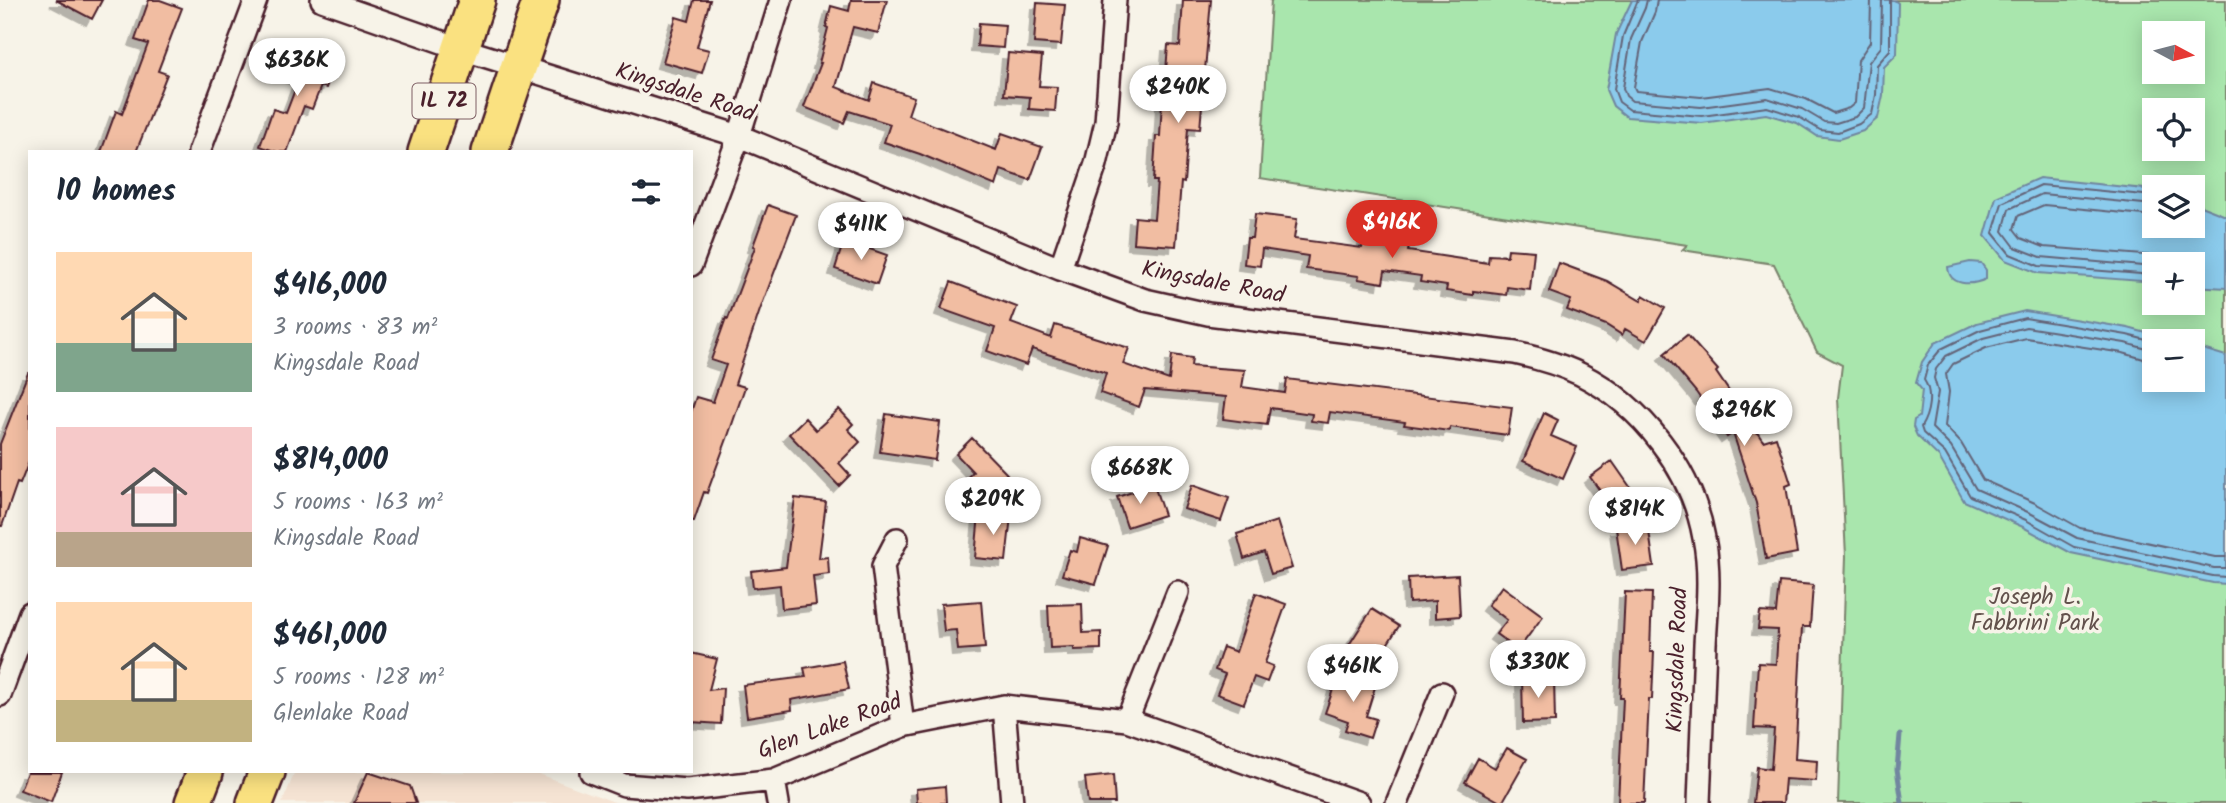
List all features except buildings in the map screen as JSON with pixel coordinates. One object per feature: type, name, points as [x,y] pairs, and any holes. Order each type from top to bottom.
[{"type":"main road","name":"IL 72","points":[[427,150],[477,0]]},
{"type":"main road","name":"IL 72","points":[[491,150],[541,0]]},
{"type":"main road","points":[[193,803],[205,773]]},
{"type":"main road","points":[[255,803],[267,773]]},
{"type":"street","points":[[200,150],[256,0]]},
{"type":"street","name":"Kingsdale Road","points":[[323,0],[520,68],[739,136],[1060,269],[1145,300],[1208,314],[1500,351],[1544,360],[1582,375],[1621,401],[1645,424],[1670,455],[1686,485],[1704,537],[1707,594],[1699,803]]},
{"type":"street","points":[[693,260],[739,136],[780,0]]},
{"type":"street","points":[[1060,269],[1096,164],[1105,122],[1115,0]]},
{"type":"street","points":[[897,539],[883,566],[903,726]]},
{"type":"street","points":[[1127,720],[1178,592]]},
{"type":"street","points":[[0,695],[28,618]]},
{"type":"street","points":[[1396,803],[1441,693]]},
{"type":"street","points":[[1004,706],[1012,803]]},
{"type":"street","name":"Glen Lake Road","points":[[593,773],[624,785],[687,790],[774,779],[903,726],[1004,706],[1127,720],[1301,793],[1359,803]]},
{"type":"street","points":[[774,779],[778,803]]},
{"type":"shaded area","points":[[295,773],[536,773],[617,803],[282,803]]},
{"type":"green space","name":"Joseph L. Fabbrini Park","points":[[1271,0],[2226,0],[2226,803],[1838,803],[1846,556],[1838,398],[1842,365],[1817,352],[1774,264],[1682,250],[1687,245],[1260,178]]},
{"type":"water","points":[[1632,0],[1894,0],[1898,3],[1897,54],[1884,67],[1883,95],[1878,118],[1863,131],[1839,139],[1817,136],[1797,123],[1766,114],[1702,123],[1627,117],[1613,106],[1606,90],[1616,34]]},
{"type":"water","points":[[2039,178],[2142,189],[2142,238],[2205,238],[2205,208],[2226,216],[2226,288],[2205,287],[2205,252],[2142,252],[2142,281],[2038,273],[2005,260],[1985,236],[1996,197]]},
{"type":"water","points":[[1970,262],[1981,263],[1986,270],[1986,279],[1962,283],[1952,278],[1948,267]]},
{"type":"water","points":[[2025,311],[2142,332],[2142,392],[2205,392],[2205,350],[2226,356],[2226,584],[2071,553],[2023,527],[1964,501],[1939,457],[1917,436],[1913,427],[1914,420],[1919,417],[1922,390],[1916,383],[1922,362],[1935,343],[1977,323]]},
{"type":"waterway","points":[[1900,735],[1897,769],[1902,803]]}]
